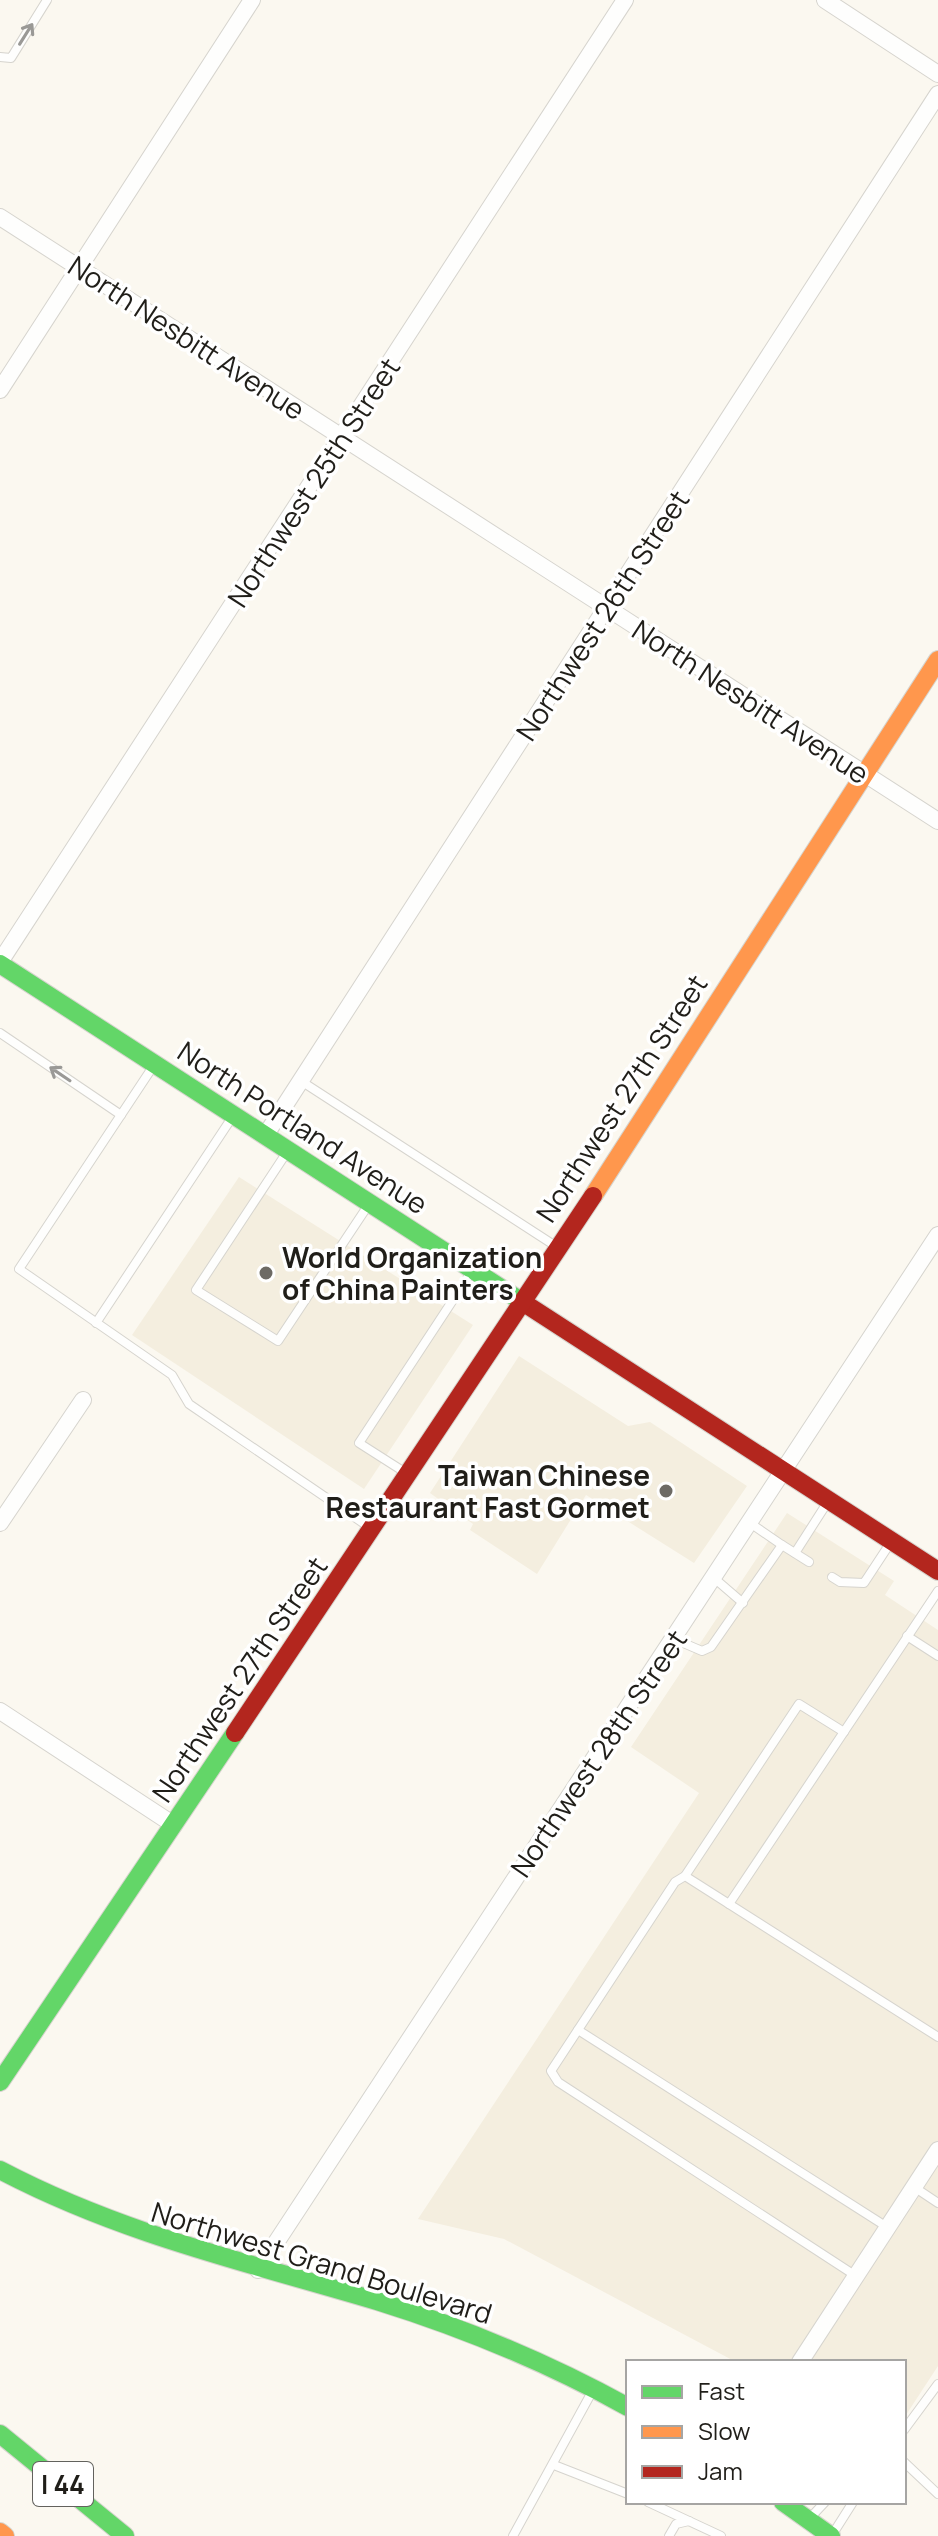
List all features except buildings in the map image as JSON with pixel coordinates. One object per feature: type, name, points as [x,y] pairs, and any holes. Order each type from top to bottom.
[{"type":"main road","name":"Northwest 27th Street","points":[[0,2082],[523,1303],[938,660]]},
{"type":"main road","name":"North Portland Avenue","points":[[0,963],[938,1571]]},
{"type":"main road","name":"Northwest Grand Boulevard","points":[[0,2170],[108,2224],[434,2320],[626,2406]]},
{"type":"main road","name":"I 44","points":[[0,2434],[125,2536]]},
{"type":"main road","points":[[786,2504],[831,2536]]},
{"type":"main road","name":"I 44","points":[[0,2532],[5,2536]]},
{"type":"street","points":[[0,390],[252,0]]},
{"type":"street","name":"Northwest 25th Street","points":[[0,963],[625,0]]},
{"type":"street","points":[[825,0],[938,74]]},
{"type":"street","name":"Northwest 26th Street","points":[[265,1136],[938,94]]},
{"type":"street","name":"North Nesbitt Avenue","points":[[0,217],[938,821]]},
{"type":"street","name":"Northwest 28th Street","points":[[258,2270],[283,2226],[785,1472],[938,1235]]},
{"type":"street","points":[[0,1523],[83,1400]]},
{"type":"street","points":[[0,1711],[174,1825]]},
{"type":"street","points":[[801,2360],[938,2150]]},
{"type":"lane","points":[[0,57],[11,58],[47,0]]},
{"type":"lane","points":[[0,1033],[121,1115]]},
{"type":"lane","points":[[155,1064],[19,1269],[172,1375],[189,1404],[373,1529]]},
{"type":"lane","points":[[301,1081],[558,1248]]},
{"type":"lane","points":[[96,1323],[233,1116]]},
{"type":"lane","points":[[288,1151],[196,1290],[278,1341],[369,1204]]},
{"type":"lane","points":[[409,1475],[359,1443],[473,1271]]},
{"type":"lane","points":[[795,1553],[829,1500]]},
{"type":"lane","points":[[750,1523],[809,1562]]},
{"type":"lane","points":[[832,1577],[840,1582],[864,1583],[891,1541]]},
{"type":"lane","points":[[674,1639],[702,1651],[711,1647],[782,1545]]},
{"type":"lane","points":[[714,1578],[743,1603]]},
{"type":"lane","points":[[729,1904],[938,1591]]},
{"type":"lane","points":[[907,1636],[938,1656]]},
{"type":"lane","points":[[844,1732],[799,1704],[685,1876],[675,1882],[551,2071],[558,2082],[856,2276]]},
{"type":"lane","points":[[685,1876],[938,2037]]},
{"type":"lane","points":[[578,2030],[888,2227]]},
{"type":"lane","points":[[914,2187],[938,2203]]},
{"type":"lane","points":[[906,2427],[938,2384]]},
{"type":"lane","points":[[513,2536],[593,2389]]},
{"type":"lane","points":[[906,2464],[938,2494]]},
{"type":"lane","points":[[554,2465],[626,2493]]},
{"type":"lane","points":[[653,2504],[721,2536]]},
{"type":"lane","points":[[809,2520],[823,2504]]},
{"type":"lane","points":[[831,2536],[852,2504]]},
{"type":"lane","points":[[669,2536],[676,2524],[696,2523]]},
{"type":"lane","points":[[696,2523],[707,2536]]},
{"type":"shaded area","points":[[239,1177],[473,1325],[364,1489],[132,1335]]},
{"type":"shaded area","points":[[519,1356],[628,1426],[650,1422],[747,1486],[694,1563],[586,1495],[537,1574],[470,1530],[473,1524],[430,1493]]},
{"type":"shaded area","points":[[787,1513],[894,1581],[885,1595],[938,1630],[938,2366],[906,2415],[906,2360],[732,2360],[504,2239],[418,2219],[699,1793],[631,1747]]},
{"type":"traffic: fast","points":[[0,964],[524,1303]]},
{"type":"traffic: fast","points":[[0,2082],[235,1733]]},
{"type":"traffic: fast","points":[[0,2170],[92,2212],[138,2229],[442,2323],[536,2361],[626,2406]]},
{"type":"traffic: fast","points":[[0,2434],[125,2536]]},
{"type":"traffic: fast","points":[[786,2504],[831,2536]]},
{"type":"traffic: slow","points":[[593,1196],[938,660]]},
{"type":"traffic: slow","points":[[0,2532],[5,2536]]},
{"type":"traffic: jam","points":[[235,1733],[593,1196]]},
{"type":"traffic: jam","points":[[524,1303],[938,1571]]},
{"type":"place","name":"World Organization of China Painters","points":[[266,1273]]},
{"type":"place","name":"Taiwan Chinese Restaurant Fast Gormet","points":[[666,1491]]}]
